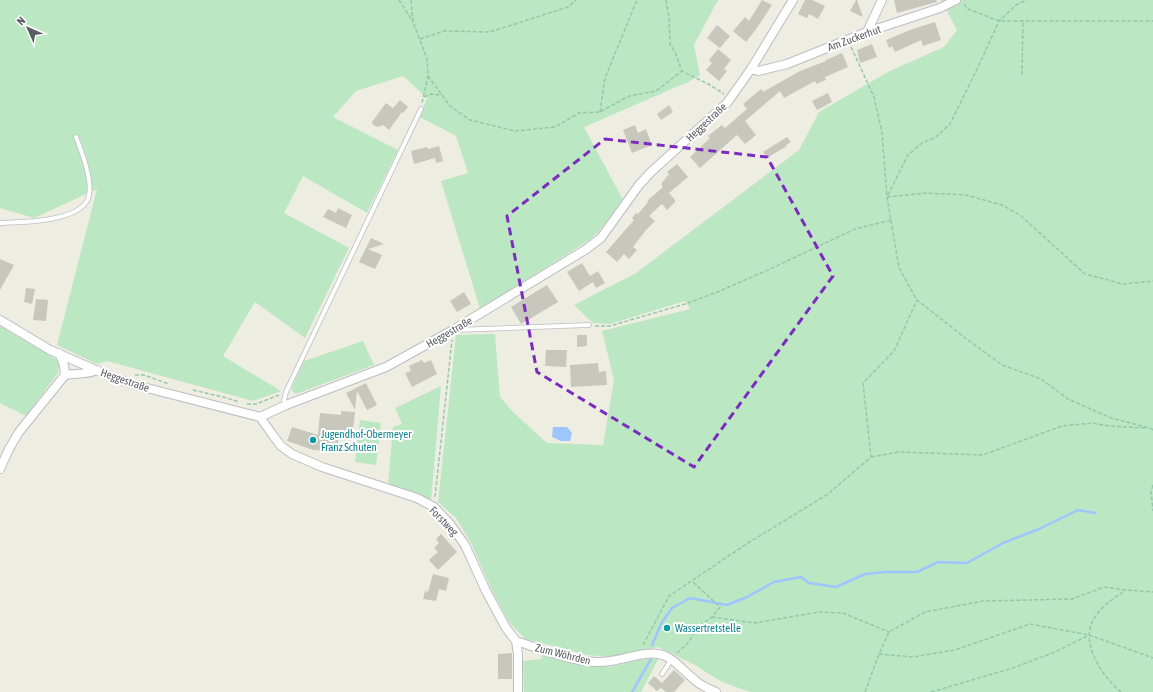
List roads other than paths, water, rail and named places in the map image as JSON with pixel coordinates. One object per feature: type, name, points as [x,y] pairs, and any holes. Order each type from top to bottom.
[{"type":"street","name":"Heggestraße","points":[[0,320],[50,350],[139,386],[260,417],[286,405],[386,367],[453,330],[585,250],[601,238],[638,185],[650,172],[727,103],[751,69],[793,0]]},
{"type":"street","points":[[867,32],[882,0]]},
{"type":"street","name":"Am Zuckerhut","points":[[751,69],[758,71],[787,64],[867,32],[940,8],[956,0]]},
{"type":"street","points":[[59,353],[64,364],[65,375]]},
{"type":"street","points":[[0,469],[19,432],[65,375],[75,373],[91,373],[97,370]]},
{"type":"street","name":"Forstweg","points":[[260,417],[281,446],[292,454],[322,467],[417,498],[434,507],[450,524],[465,545],[486,591],[506,628],[516,641]]},
{"type":"street","points":[[516,641],[518,654],[518,692]]},
{"type":"street","name":"Zum Wöhrden","points":[[516,641],[567,656],[597,662],[610,662],[649,653],[658,654],[671,660],[702,686],[716,692]]},
{"type":"lane","points":[[286,405],[284,400],[286,392],[420,109]]},
{"type":"lane","points":[[0,223],[24,222],[62,217],[82,208],[88,198],[89,178],[76,137]]},
{"type":"lane","points":[[453,330],[589,325]]},
{"type":"lane","points":[[662,674],[671,660]]},
{"type":"water","points":[[553,427],[567,427],[572,433],[570,441],[561,441],[552,437]]},
{"type":"waterway","points":[[652,645],[661,624],[672,608],[690,598],[727,605],[747,597],[774,582],[801,577],[809,583],[836,587],[865,574],[885,572],[917,572],[938,562],[967,563],[1003,543],[1039,529],[1078,510],[1095,513]]},
{"type":"waterway","points":[[632,692],[651,659]]},
{"type":"place","name":"Jugendhof-Obermeyer Franz Schuten","points":[[313,440]]},
{"type":"place","name":"Wassertretstelle","points":[[667,628]]}]
